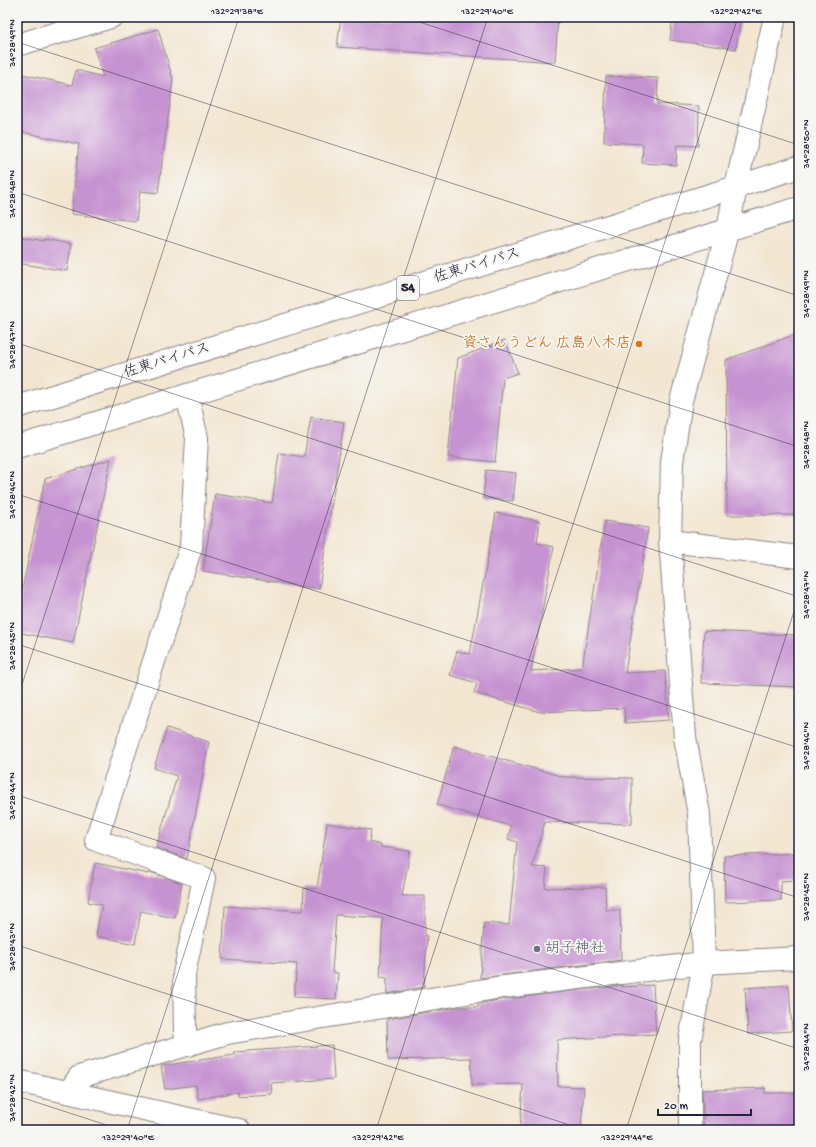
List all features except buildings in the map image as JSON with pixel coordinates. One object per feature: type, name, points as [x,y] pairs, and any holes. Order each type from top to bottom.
[{"type":"main road","points":[[17,45],[111,17]]},
{"type":"main road","points":[[690,1130],[690,1040],[704,963],[699,814],[685,737],[670,541],[672,462],[681,401],[728,229],[775,17]]},
{"type":"main road","name":"佐東バイパス","points":[[17,407],[736,188],[799,167]]},
{"type":"main road","points":[[17,447],[799,208]]},
{"type":"main road","points":[[187,395],[197,438],[191,547],[96,840],[204,878],[184,974],[185,1032],[188,1045]]},
{"type":"main road","points":[[670,541],[799,557]]},
{"type":"main road","points":[[69,1092],[79,1077],[227,1033],[488,989],[704,963],[799,958]]},
{"type":"main road","points":[[17,1081],[239,1130]]},
{"type":"place","name":"資さんうどん 広島八木店","points":[[639,344]]},
{"type":"place","name":"胡子神社","points":[[537,949]]}]
